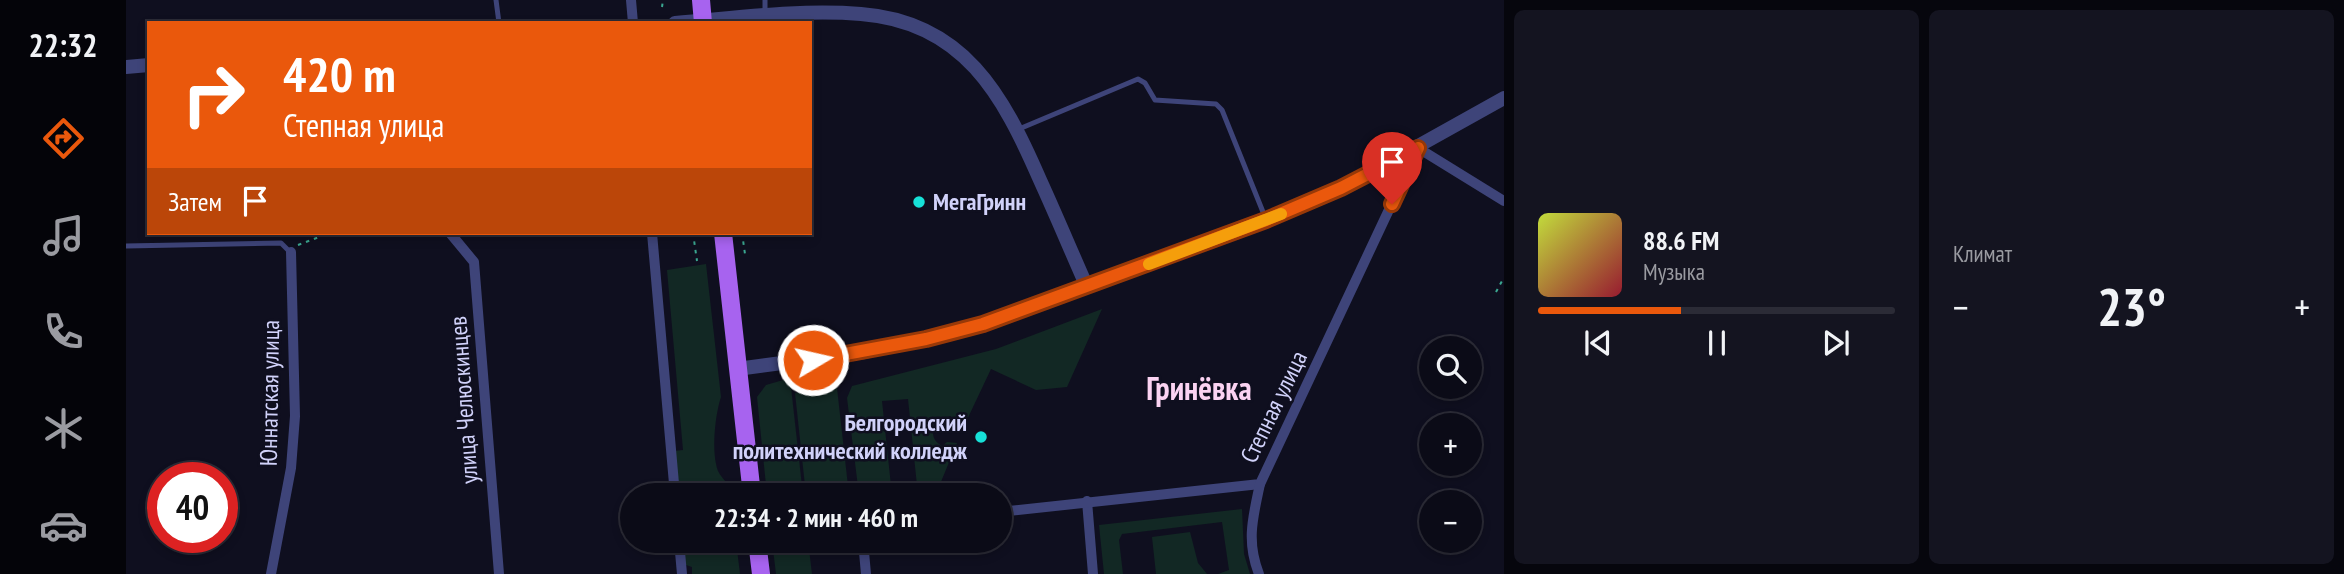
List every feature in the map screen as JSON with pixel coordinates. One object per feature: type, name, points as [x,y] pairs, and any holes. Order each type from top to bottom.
[{"type":"main road","points":[[701,0],[704,21]]},
{"type":"main road","points":[[723,235],[751,483]]},
{"type":"main road","points":[[733,235],[746,360],[737,369]]},
{"type":"main road","points":[[758,553],[761,574]]},
{"type":"street","points":[[631,0],[633,21]]},
{"type":"street","points":[[713,21],[765,15],[862,14],[918,29],[947,42],[996,90],[1018,129],[1087,286]]},
{"type":"street","points":[[126,67],[147,65]]},
{"type":"street","points":[[737,369],[852,354],[983,324],[1266,220],[1341,188],[1503,100]]},
{"type":"street","points":[[1418,148],[1504,201]]},
{"type":"street","name":"Степная улица","points":[[1012,510],[1260,484],[1418,148]]},
{"type":"street","name":"улица Челюскинцев","points":[[450,235],[474,262],[499,574]]},
{"type":"street","points":[[652,235],[674,483]]},
{"type":"street","name":"Юннатская улица","points":[[271,574],[291,468],[295,416],[289,250]]},
{"type":"street","points":[[1259,574],[1251,554],[1250,522],[1260,484]]},
{"type":"street","points":[[1087,501],[1093,574]]},
{"type":"street","points":[[680,553],[682,574]]},
{"type":"street","points":[[864,553],[866,574]]},
{"type":"lane","points":[[496,0],[499,21]]},
{"type":"lane","points":[[765,0],[765,15]]},
{"type":"lane","points":[[1018,129],[1138,79],[1145,83],[1155,100],[1216,104],[1222,110],[1266,220]]},
{"type":"lane","points":[[126,246],[281,243],[289,250]]},
{"type":"path","points":[[662,6],[663,0]]},
{"type":"path","points":[[289,250],[325,235]]},
{"type":"path","points":[[693,235],[697,261]]},
{"type":"path","points":[[742,235],[745,254]]},
{"type":"path","points":[[1496,292],[1502,281]]},
{"type":"green space","points":[[706,264],[721,397],[714,444],[718,471],[727,483],[676,483],[674,451],[683,450],[667,270]]},
{"type":"green space","points":[[1102,309],[1067,387],[1036,390],[991,369],[965,424],[950,416],[935,424],[934,437],[939,444],[942,446],[947,442],[957,443],[940,483],[917,483],[908,399],[882,401],[891,483],[858,483],[847,398],[852,386],[996,349]]},
{"type":"green space","points":[[790,378],[802,483],[766,483],[757,397],[766,385]]},
{"type":"green space","points":[[837,388],[848,483],[805,483],[795,393]]},
{"type":"green space","points":[[1242,509],[1244,554],[1250,574],[1218,574],[1229,570],[1222,522],[1122,534],[1119,540],[1123,574],[1104,574],[1099,525]]},
{"type":"green space","points":[[1190,532],[1198,563],[1207,574],[1156,574],[1152,537]]},
{"type":"green space","points":[[682,553],[737,553],[740,574],[692,574],[692,567],[683,564]]},
{"type":"green space","points":[[773,553],[809,553],[812,574],[776,574]]},
{"type":"slow traffic","points":[[1149,264],[1281,214]]},
{"type":"place","name":"МегаГринн","points":[[919,202]]},
{"type":"place","name":"Белгородский политехнический колледж","points":[[981,437]]},
{"type":"district","name":"Гринёвка","points":[[1199,389]]},
{"type":"route","points":[[813,360],[865,352],[983,324],[1266,220],[1341,188],[1418,148],[1392,204]]}]
